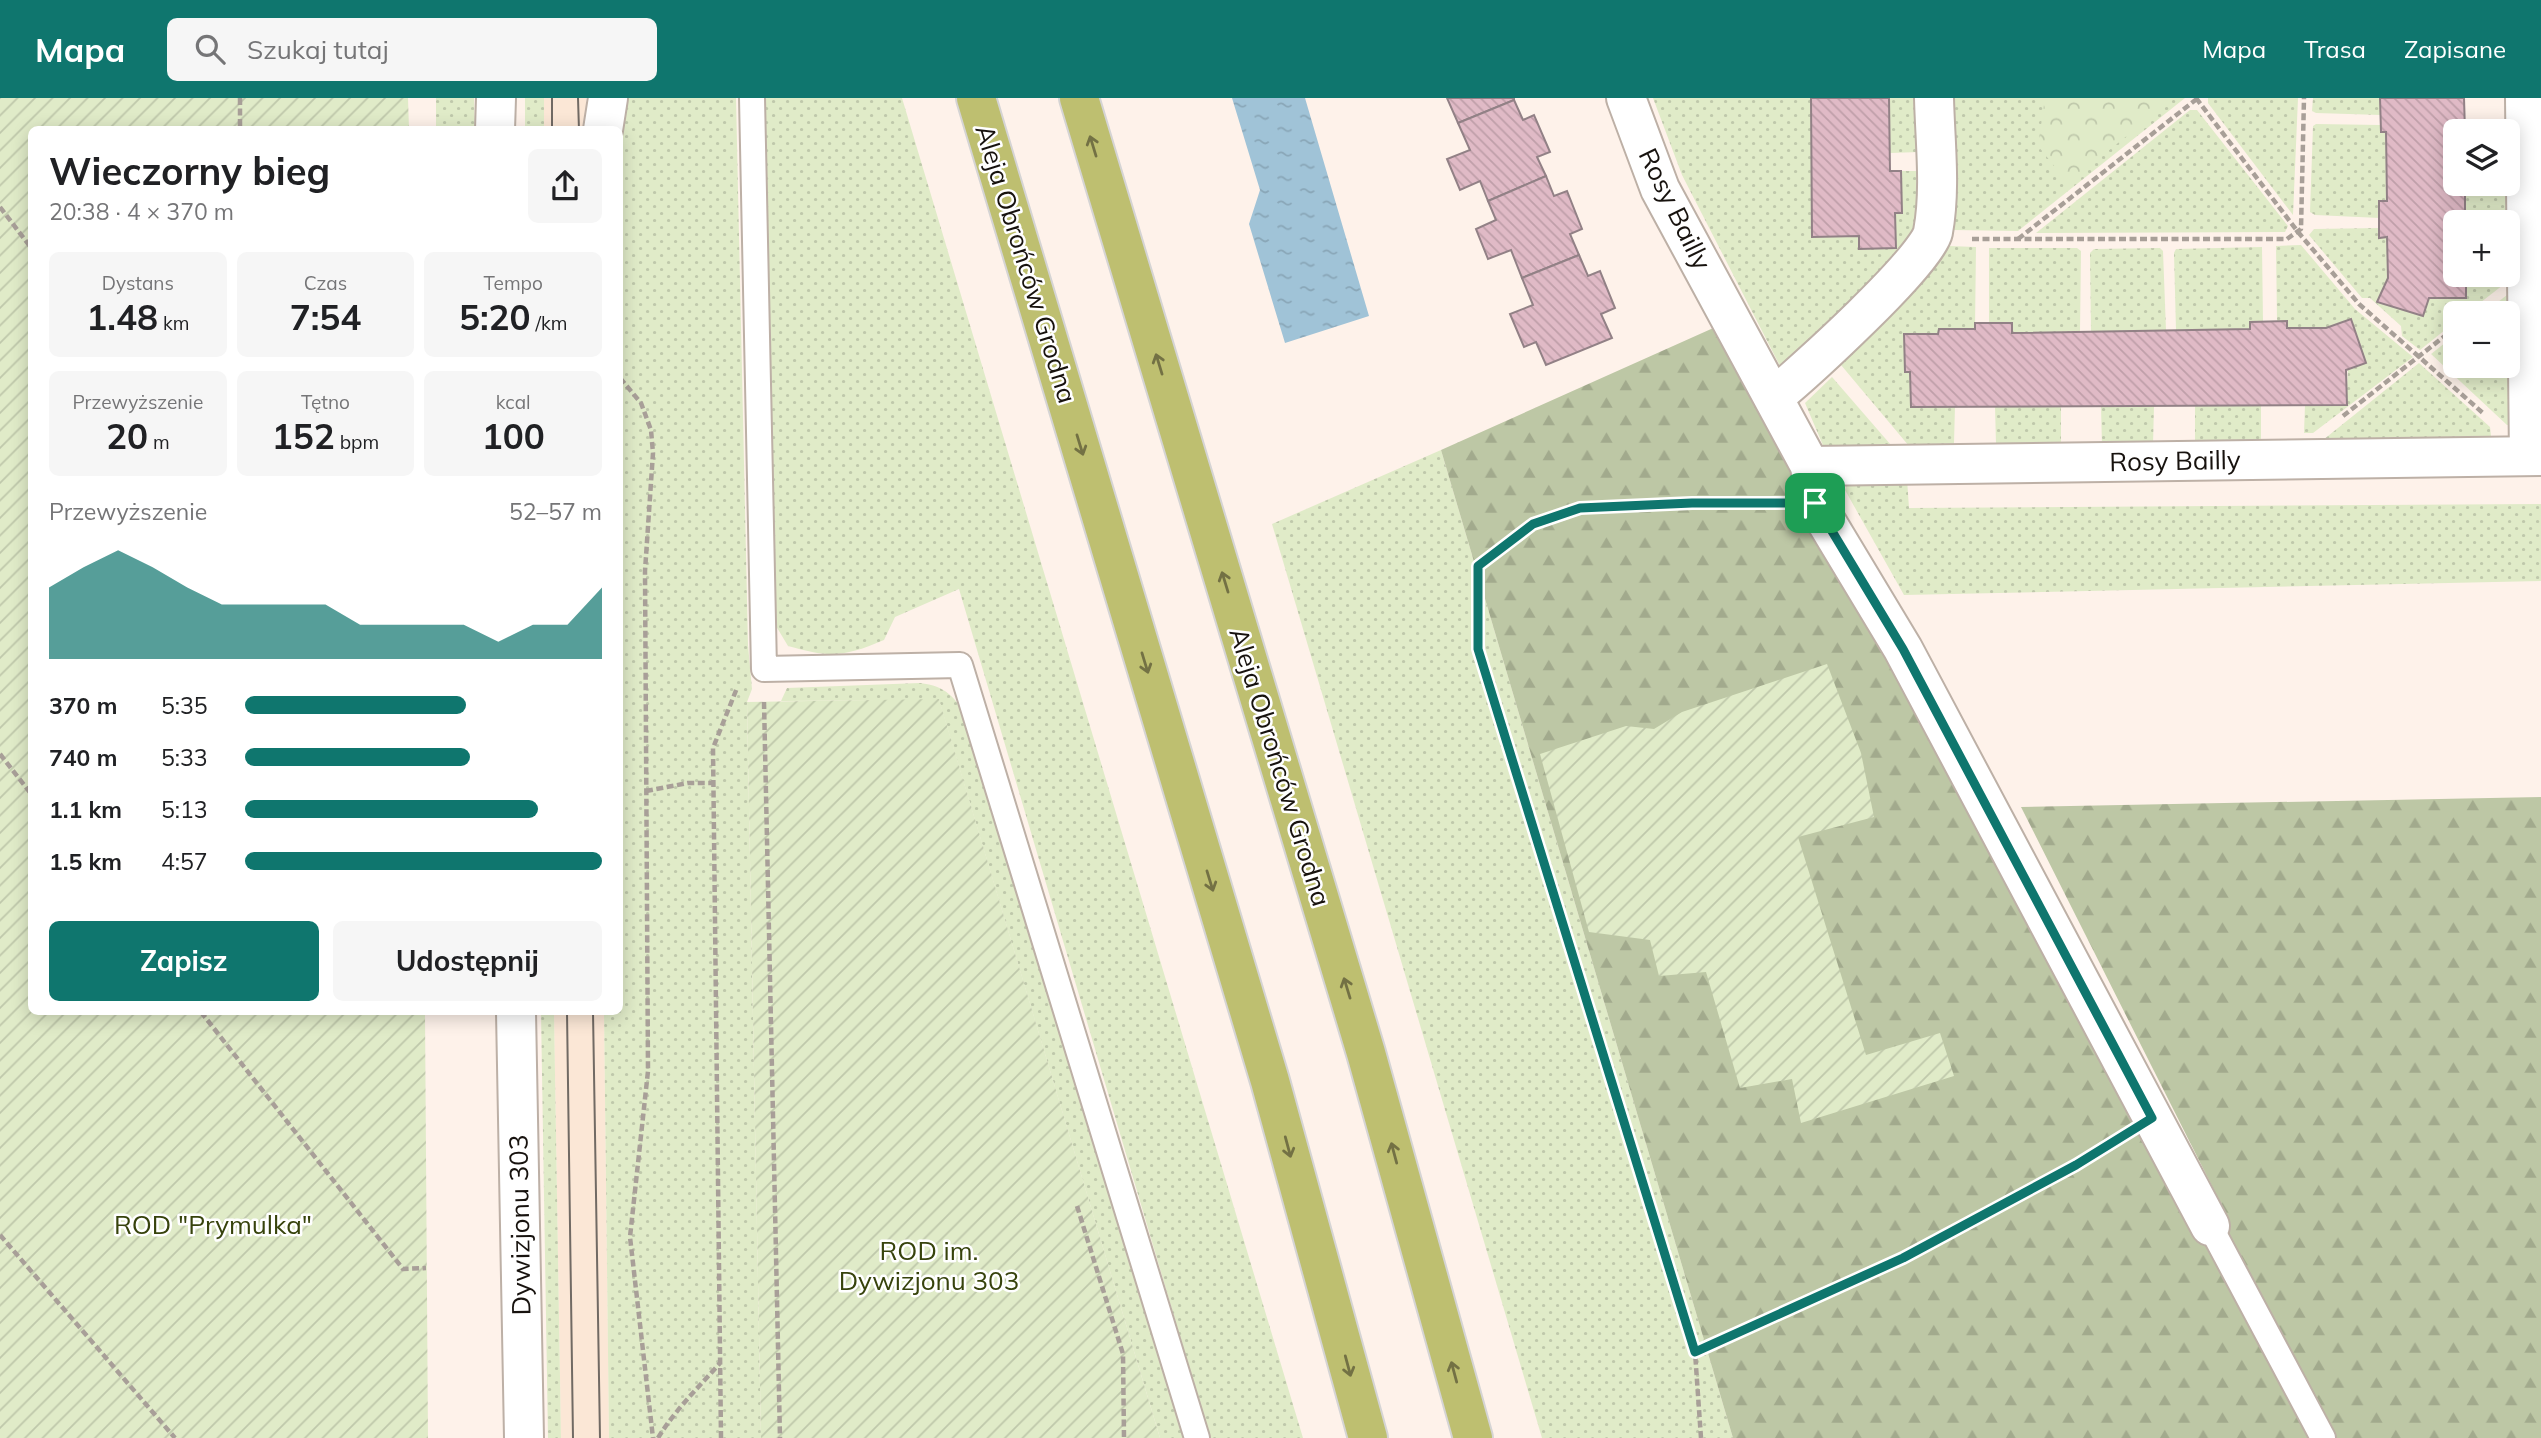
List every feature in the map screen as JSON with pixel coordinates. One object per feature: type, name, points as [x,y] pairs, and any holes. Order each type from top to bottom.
[{"type":"highway","name":"Aleja Obrońców Grodna","points":[[976,98],[1270,1081],[1368,1438]]},
{"type":"highway","name":"Aleja Obrońców Grodna","points":[[1079,98],[1366,1053],[1473,1438]]},
{"type":"street","points":[[495,126],[496,98]]},
{"type":"street","points":[[604,126],[608,98]]},
{"type":"street","name":"Rosy Bailly","points":[[1626,98],[1660,189],[1810,466],[1815,503],[1903,649],[2210,1226]]},
{"type":"street","points":[[1774,397],[1805,372],[1869,308],[1915,261],[1933,235],[1936,199],[1934,98]]},
{"type":"street","points":[[2525,98],[2535,456]]},
{"type":"street","name":"Rosy Bailly","points":[[1810,466],[2535,456]]},
{"type":"street","name":"Dywizjonu 303","points":[[516,1015],[524,1438]]},
{"type":"lane","points":[[752,98],[764,670],[960,665],[1197,1438]]},
{"type":"lane","points":[[2210,1226],[2323,1438]]},
{"type":"path","points":[[240,98],[240,126]]},
{"type":"path","points":[[2017,240],[2197,98],[2298,232],[2358,304],[2535,456]]},
{"type":"path","points":[[1967,239],[2287,239],[2301,229],[2304,98]]},
{"type":"path","points":[[0,207],[28,244]]},
{"type":"path","points":[[2306,459],[2306,445],[2443,337]]},
{"type":"path","points":[[623,382],[641,403],[651,429],[653,453],[645,571],[648,1071],[630,1237],[656,1438]]},
{"type":"path","points":[[1701,1438],[1695,1352],[1478,649],[1478,566],[1533,524],[1580,508],[1692,503],[1815,503]]},
{"type":"path","points":[[721,1438],[713,748],[737,688],[764,670]]},
{"type":"path","points":[[764,701],[780,1438]]},
{"type":"path","points":[[0,754],[28,790]]},
{"type":"path","points":[[646,791],[688,783],[713,783]]},
{"type":"path","points":[[203,1015],[403,1269],[426,1268]]},
{"type":"path","points":[[1695,1352],[1903,1258],[2076,1165],[2152,1118]]},
{"type":"path","points":[[1077,1206],[1123,1354],[1124,1438]]},
{"type":"path","points":[[0,1235],[175,1438]]},
{"type":"path","points":[[656,1438],[674,1412],[689,1400],[720,1362]]},
{"type":"shaded area","points":[[544,98],[586,98],[586,126],[544,126]]},
{"type":"shaded area","points":[[554,1015],[604,1015],[609,1438],[561,1438]]},
{"type":"green space","name":"ROD \"Prymulka\"","points":[[0,98],[408,98],[409,126],[28,126],[28,1015],[425,1015],[428,1438],[0,1438]]},
{"type":"green space","points":[[436,98],[474,98],[475,126],[436,126]]},
{"type":"green space","points":[[525,98],[544,98],[544,126],[525,126]]},
{"type":"green space","points":[[626,98],[736,98],[748,645],[752,689],[747,702],[761,1438],[609,1438],[604,1015],[623,1015],[621,126]]},
{"type":"green space","points":[[765,98],[902,98],[1303,1438],[1210,1438],[959,589],[895,617],[884,640],[847,653],[815,653],[788,646],[773,621]]},
{"type":"green space","points":[[1653,98],[1811,98],[1813,237],[1859,236],[1859,249],[1896,248],[1895,213],[1901,213],[1901,171],[1920,171],[1919,231],[1787,369],[1780,366],[1682,175]]},
{"type":"green space","points":[[1889,98],[1920,98],[1920,152],[1890,153]]},
{"type":"green space","points":[[1950,98],[2185,98],[2018,231],[1953,230]]},
{"type":"green space","points":[[2045,98],[2173,99],[2068,183],[2038,146]]},
{"type":"green space","points":[[2208,98],[2298,98],[2293,215],[2208,103]]},
{"type":"green space","points":[[2313,98],[2380,98],[2381,115],[2316,113],[2312,111]]},
{"type":"green space","points":[[2190,110],[2197,110],[2288,226],[2285,232],[2036,233]]},
{"type":"green space","points":[[2381,125],[2381,131],[2386,132],[2387,201],[2380,202],[2380,218],[2315,215],[2310,212],[2313,126]]},
{"type":"green space","points":[[2465,196],[2510,196],[2511,206],[2508,210],[2465,210]]},
{"type":"green space","points":[[2379,228],[2379,237],[2387,237],[2388,278],[2377,302],[2423,315],[2429,298],[2466,298],[2466,287],[2500,287],[2482,301],[2443,301],[2443,332],[2420,350],[2402,336],[2401,326],[2370,298],[2362,298],[2309,235],[2314,229]]},
{"type":"green space","points":[[2301,245],[2355,309],[2413,357],[2313,433],[2304,433],[2305,405],[2346,405],[2351,320],[2326,328],[2287,328],[2287,321],[2277,321],[2276,246]]},
{"type":"green space","points":[[1949,246],[1976,247],[1975,329],[1939,329],[1938,334],[1904,335],[1905,371],[1910,372],[1911,407],[1955,406],[1954,443],[1948,451],[1914,452],[1841,365]]},
{"type":"green space","points":[[2262,247],[2263,322],[2250,329],[2176,330],[2176,249]]},
{"type":"green space","points":[[1989,248],[2077,248],[2081,251],[2080,332],[2012,333],[2012,323],[1989,323]]},
{"type":"green space","points":[[2160,248],[2163,251],[2166,330],[2091,332],[2090,253],[2094,249]]},
{"type":"green space","points":[[2512,291],[2512,301],[2499,301]]},
{"type":"green space","points":[[1720,325],[2186,1217],[2220,1202],[2021,807],[2541,797],[2541,1438],[1733,1438],[1441,450]]},
{"type":"green space","points":[[2443,344],[2443,365],[2431,354]]},
{"type":"green space","points":[[2419,363],[2490,427],[2491,436],[2483,441],[2318,444]]},
{"type":"green space","points":[[1832,377],[1897,452],[1825,450],[1805,403]]},
{"type":"green space","points":[[2457,378],[2512,378],[2512,425],[2507,425]]},
{"type":"green space","points":[[2261,405],[2261,441],[2195,444],[2195,406]]},
{"type":"green space","points":[[1995,406],[2061,406],[2061,442],[2054,449],[1996,444]]},
{"type":"green space","points":[[2101,406],[2154,406],[2153,445],[2102,446]]},
{"type":"green space","points":[[1441,450],[1733,1438],[1542,1438],[1272,524]]},
{"type":"green space","points":[[1907,479],[1909,508],[2541,504],[2541,581],[1904,595],[1845,490],[1848,481]]},
{"type":"green space","points":[[1827,664],[1861,753],[1874,817],[1798,837],[1866,1055],[1940,1033],[1954,1076],[1801,1123],[1792,1079],[1740,1088],[1706,972],[1659,976],[1650,940],[1589,932],[1540,754],[1626,726],[1654,729],[1682,712]]},
{"type":"green space","points":[[920,683],[937,687],[949,694],[968,719],[1183,1438],[1160,1438],[939,700],[781,701],[787,688]]},
{"type":"green space","name":"ROD im. Dywizjonu 303","points":[[939,699],[1160,1438],[761,1438],[747,702]]},
{"type":"green space","points":[[541,1015],[554,1015],[561,1438],[548,1438]]},
{"type":"water","points":[[1232,98],[1305,98],[1369,316],[1285,343],[1249,224],[1260,190]]},
{"type":"building","points":[[1447,98],[1514,98],[1514,100],[1458,123]]},
{"type":"building","points":[[1811,98],[1889,98],[1890,171],[1901,171],[1902,213],[1895,213],[1896,248],[1859,249],[1859,236],[1812,237]]},
{"type":"building","points":[[2380,98],[2464,98],[2465,119],[2443,119],[2443,196],[2465,196],[2465,210],[2443,210],[2443,287],[2466,287],[2466,298],[2429,298],[2423,316],[2377,302],[2388,278],[2387,237],[2379,238],[2379,201],[2387,201],[2386,132],[2381,132]]},
{"type":"building","points":[[1514,100],[1523,120],[1534,115],[1550,152],[1537,157],[1546,176],[1488,201],[1480,181],[1460,190],[1447,159],[1470,150],[1458,123]]},
{"type":"building","points":[[1546,176],[1554,196],[1567,191],[1582,229],[1570,234],[1579,255],[1522,278],[1511,250],[1488,259],[1476,229],[1496,220],[1488,201]]},
{"type":"building","points":[[1579,255],[1588,276],[1600,271],[1615,308],[1601,314],[1612,338],[1546,365],[1536,342],[1524,347],[1510,314],[1533,305],[1522,278]]},
{"type":"building","points":[[2351,319],[2366,363],[2346,370],[2347,405],[1911,407],[1910,372],[1905,372],[1904,334],[1938,334],[1939,329],[1975,329],[1975,323],[2012,323],[2012,333],[2250,329],[2250,322],[2287,321],[2287,328],[2326,328]]},
{"type":"tram line","points":[[552,98],[552,126]]},
{"type":"tram line","points":[[578,98],[579,126]]},
{"type":"tram line","points":[[567,1015],[573,1438]]},
{"type":"tram line","points":[[593,1015],[600,1438]]},
{"type":"route","points":[[1692,503],[1815,503],[1903,649],[2152,1118],[2076,1165],[1903,1258],[1695,1352],[1478,649],[1478,566],[1533,524],[1580,508],[1692,503]]}]
